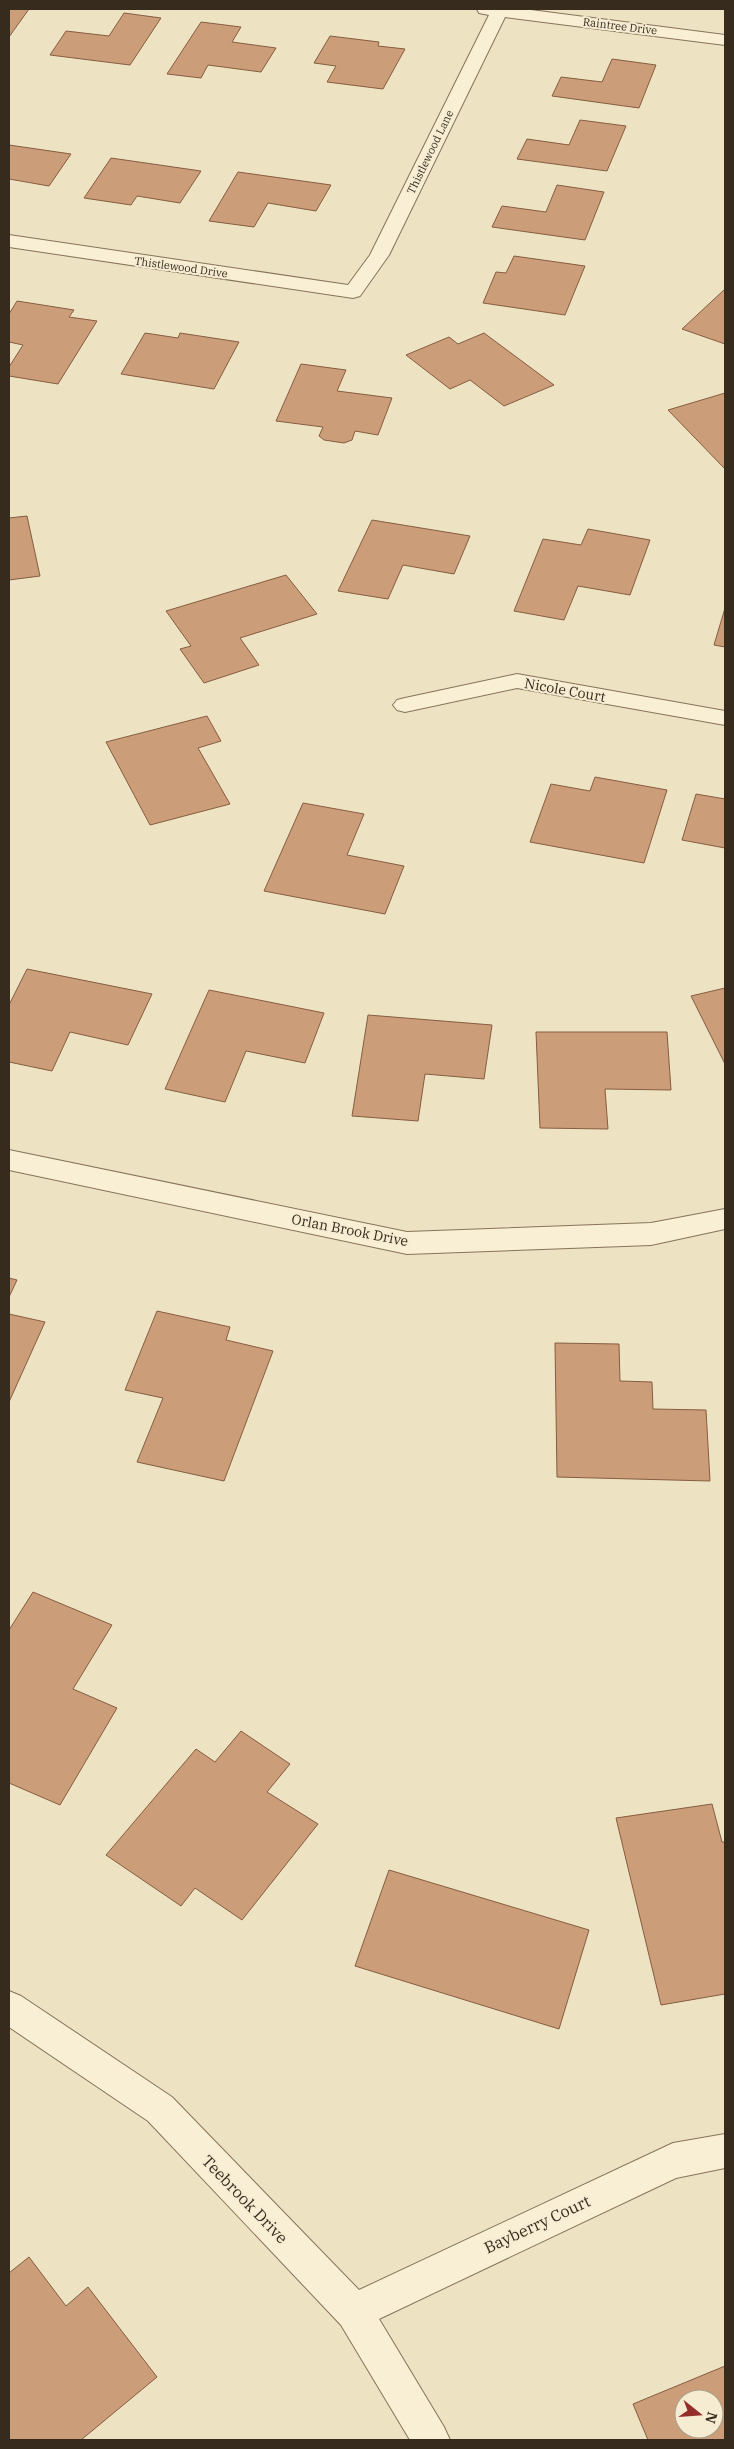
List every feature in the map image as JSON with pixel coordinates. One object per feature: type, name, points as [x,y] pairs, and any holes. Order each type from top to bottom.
[{"type":"street","name":"Raintree Drive","points":[[495,9],[725,40]]},
{"type":"street","name":"Thistlewood Lane","points":[[353,292],[379,255],[495,9]]},
{"type":"street","name":"Thistlewood Drive","points":[[9,241],[353,292]]},
{"type":"street","name":"Nicole Court","points":[[404,704],[518,681],[725,718]]},
{"type":"street","name":"Orlan Brook Drive","points":[[9,1160],[407,1243],[651,1234],[725,1219]]},
{"type":"street","name":"Teebrook Drive","points":[[9,2006],[160,2109],[354,2312],[431,2440]]},
{"type":"street","name":"Bayberry Court","points":[[354,2312],[672,2161],[725,2151]]},
{"type":"building","points":[[9,9],[29,9],[9,37]]},
{"type":"building","points":[[124,13],[161,18],[130,65],[50,55],[66,31],[109,36]]},
{"type":"building","points":[[201,22],[241,27],[232,42],[276,48],[261,72],[208,65],[201,78],[167,74]]},
{"type":"building","points":[[330,36],[379,42],[378,46],[405,49],[383,89],[327,82],[336,66],[314,63]]},
{"type":"building","points":[[612,59],[656,65],[639,108],[552,96],[561,77],[602,82]]},
{"type":"building","points":[[580,120],[626,126],[607,171],[517,159],[527,139],[569,145]]},
{"type":"building","points":[[9,145],[71,154],[49,186],[9,179]]},
{"type":"building","points":[[111,158],[201,171],[180,203],[137,196],[131,205],[84,198]]},
{"type":"building","points":[[238,172],[331,185],[316,211],[268,203],[254,227],[209,221]]},
{"type":"building","points":[[557,185],[604,192],[585,240],[492,227],[502,206],[546,212]]},
{"type":"building","points":[[514,256],[585,266],[565,315],[483,303],[496,272],[506,273]]},
{"type":"building","points":[[725,289],[725,344],[682,329]]},
{"type":"building","points":[[17,301],[74,310],[69,317],[97,321],[58,384],[9,376],[9,367],[23,345],[9,342],[9,314]]},
{"type":"building","points":[[145,333],[178,338],[180,333],[239,342],[214,389],[121,374]]},
{"type":"building","points":[[484,333],[554,385],[504,406],[470,380],[450,389],[406,355],[449,337],[458,344]]},
{"type":"building","points":[[301,364],[346,370],[337,391],[392,398],[378,435],[355,431],[352,440],[344,443],[324,440],[319,436],[323,427],[276,421]]},
{"type":"building","points":[[725,393],[725,469],[668,410]]},
{"type":"building","points":[[27,516],[40,576],[9,580],[9,518]]},
{"type":"building","points":[[372,520],[470,536],[454,574],[403,565],[388,599],[338,591]]},
{"type":"building","points":[[588,529],[650,540],[630,595],[578,586],[564,620],[514,611],[543,539],[581,545]]},
{"type":"building","points":[[286,575],[317,614],[240,638],[259,665],[204,683],[180,649],[191,646],[166,611]]},
{"type":"building","points":[[725,608],[725,647],[714,645]]},
{"type":"building","points":[[207,716],[221,741],[198,748],[230,804],[150,825],[106,742]]},
{"type":"building","points":[[595,777],[667,790],[644,863],[530,842],[551,784],[590,791]]},
{"type":"building","points":[[696,794],[725,799],[725,848],[682,840]]},
{"type":"building","points":[[303,803],[364,814],[347,855],[404,866],[385,914],[264,891]]},
{"type":"building","points":[[27,969],[152,994],[128,1045],[70,1032],[52,1071],[9,1062],[9,1005]]},
{"type":"building","points":[[725,988],[725,1064],[691,996]]},
{"type":"building","points":[[209,990],[324,1013],[305,1063],[246,1051],[225,1102],[165,1089]]},
{"type":"building","points":[[368,1015],[492,1025],[484,1079],[425,1074],[418,1121],[352,1116]]},
{"type":"building","points":[[536,1032],[667,1032],[671,1090],[605,1089],[608,1129],[540,1128]]},
{"type":"building","points":[[9,1278],[17,1280],[9,1297]]},
{"type":"building","points":[[157,1311],[230,1327],[226,1340],[273,1351],[224,1481],[137,1462],[163,1398],[125,1390]]},
{"type":"building","points":[[9,1314],[45,1322],[9,1402]]},
{"type":"building","points":[[555,1343],[619,1344],[620,1381],[652,1382],[653,1409],[706,1410],[710,1481],[557,1477]]},
{"type":"building","points":[[33,1592],[112,1625],[73,1689],[117,1708],[60,1805],[9,1783],[9,1630]]},
{"type":"building","points":[[241,1731],[290,1764],[267,1792],[318,1824],[242,1920],[195,1888],[181,1906],[106,1855],[196,1749],[215,1762]]},
{"type":"building","points":[[712,1804],[722,1842],[725,1842],[725,1994],[661,2005],[616,1818]]},
{"type":"building","points":[[389,1870],[589,1930],[559,2029],[355,1966]]},
{"type":"building","points":[[29,2257],[66,2306],[88,2287],[157,2377],[81,2440],[9,2440],[9,2273]]},
{"type":"building","points":[[725,2366],[725,2440],[648,2440],[633,2404]]}]
